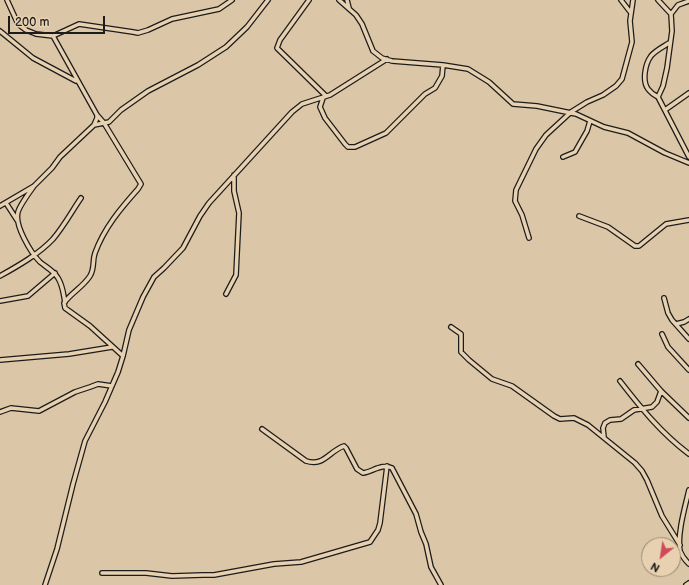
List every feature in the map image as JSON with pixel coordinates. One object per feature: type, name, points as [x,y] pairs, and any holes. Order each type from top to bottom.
[{"type":"street","points":[[7,0],[18,24],[31,32],[45,36],[52,36],[79,24],[142,32],[172,19],[218,9],[232,0]]},
{"type":"street","points":[[94,125],[104,123],[113,118],[129,103],[148,91],[198,65],[226,47],[254,19],[268,0]]},
{"type":"street","points":[[309,0],[280,40],[277,48],[325,97]]},
{"type":"street","points":[[339,0],[356,15],[362,24],[373,51],[378,56],[392,61],[443,65],[473,71],[489,82],[515,105],[534,105],[571,112],[604,127],[628,133],[665,153],[689,163]]},
{"type":"street","points":[[347,0],[349,9]]},
{"type":"street","points":[[621,0],[631,13]]},
{"type":"street","points":[[529,238],[522,215],[515,201],[516,190],[541,142],[571,112],[587,102],[607,93],[622,79],[632,42],[631,13],[633,0]]},
{"type":"street","points":[[658,0],[672,14]]},
{"type":"street","points":[[658,97],[663,86],[667,68],[669,43],[672,31],[672,14],[678,5],[689,1]]},
{"type":"street","points":[[0,31],[33,58],[77,81]]},
{"type":"street","points":[[52,36],[64,54],[77,81],[97,115],[104,123],[141,184],[116,214],[106,231],[95,253],[92,271],[89,278],[65,302]]},
{"type":"street","points":[[669,43],[653,54],[650,58],[646,68],[646,86],[658,97],[689,157]]},
{"type":"street","points":[[45,585],[58,549],[73,484],[85,441],[112,386],[123,356],[129,330],[149,283],[183,248],[200,216],[234,175],[292,112],[302,104],[311,100],[325,97],[386,59]]},
{"type":"street","points":[[325,97],[320,104],[320,109],[325,118],[348,147],[355,147],[386,133],[425,94],[435,88],[442,76],[443,65]]},
{"type":"street","points":[[664,110],[689,93]]},
{"type":"street","points":[[17,220],[18,212],[34,186],[52,168],[60,157],[94,125],[97,115]]},
{"type":"street","points":[[564,157],[575,152],[587,131],[590,121]]},
{"type":"street","points":[[226,294],[236,275],[238,254],[240,213],[234,191],[234,175]]},
{"type":"street","points":[[0,206],[34,186]]},
{"type":"street","points":[[0,276],[34,254],[53,238],[81,198]]},
{"type":"street","points":[[6,203],[17,220],[34,254],[39,261],[55,274],[61,284],[65,302],[64,305],[66,308],[90,326],[123,356]]},
{"type":"street","points":[[579,216],[608,227],[635,246],[639,246],[666,224],[689,220]]},
{"type":"street","points":[[0,301],[28,296],[55,274]]},
{"type":"street","points":[[664,298],[668,313],[689,339]]},
{"type":"street","points":[[676,324],[689,319]]},
{"type":"street","points":[[451,327],[461,334],[460,349],[464,356],[492,379],[512,386],[560,419],[574,418],[588,425],[634,463],[642,472],[653,492],[662,516],[675,537]]},
{"type":"street","points":[[662,334],[668,346],[689,370]]},
{"type":"street","points":[[0,360],[69,354],[112,347]]},
{"type":"street","points":[[638,364],[661,391],[689,418]]},
{"type":"street","points":[[620,381],[648,417],[689,454]]},
{"type":"street","points":[[0,412],[11,408],[39,411],[75,392],[98,384],[112,386]]},
{"type":"street","points":[[604,437],[603,428],[605,423],[610,420],[621,419],[631,412],[641,408],[646,409],[655,405],[661,391]]},
{"type":"street","points":[[262,429],[306,461],[311,463],[319,462],[344,446],[357,469],[362,473],[387,466],[392,468],[395,471],[416,514],[426,544],[431,567],[441,585]]},
{"type":"street","points":[[102,574],[146,573],[172,576],[214,575],[259,566],[301,562],[365,544],[371,541],[378,530],[387,466]]},
{"type":"street","points":[[680,537],[689,490]]},
{"type":"street","points":[[681,550],[682,556],[689,564]]}]
